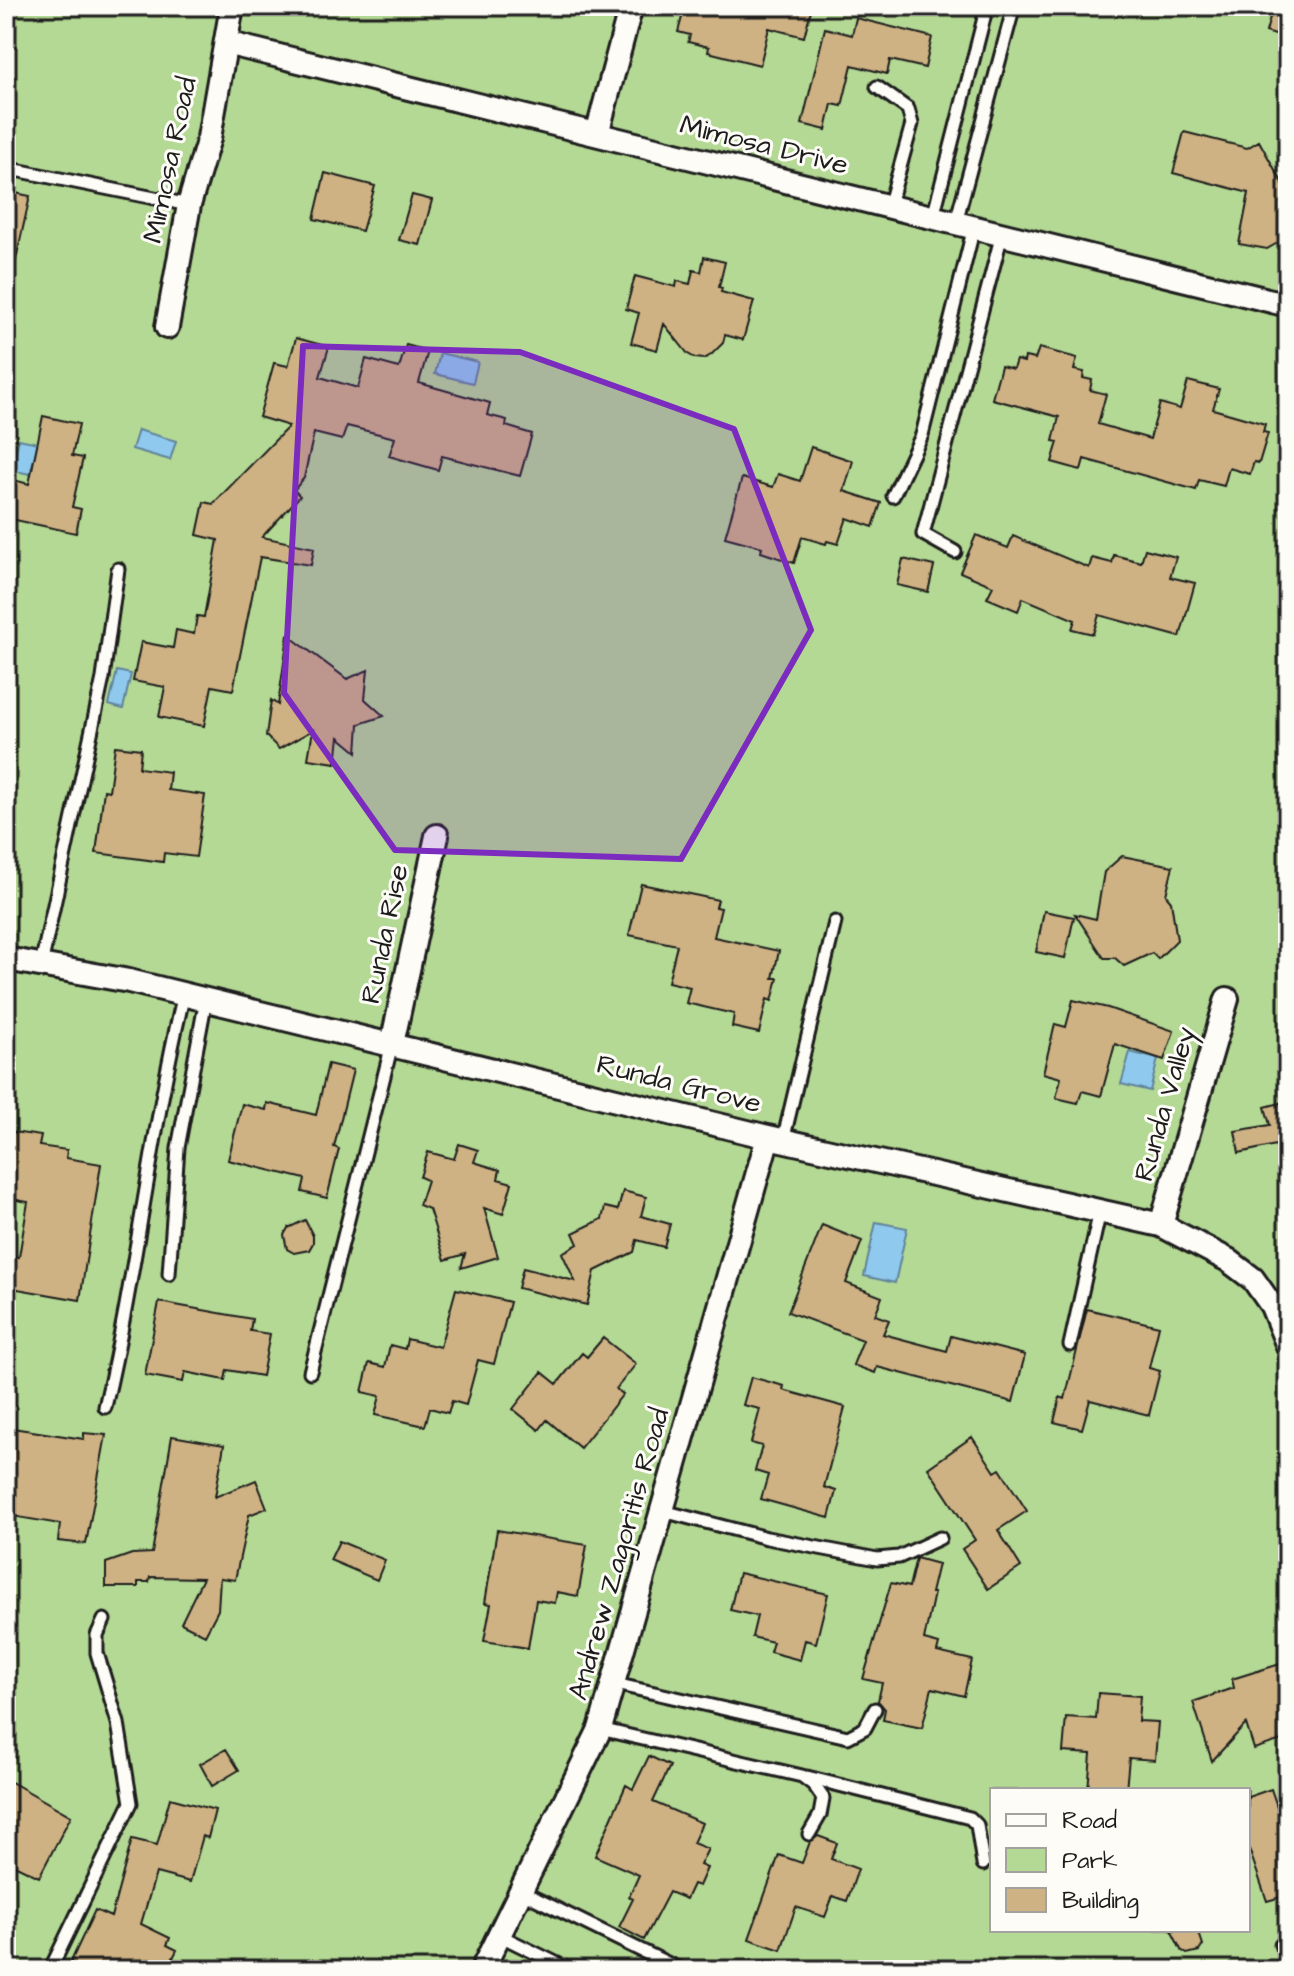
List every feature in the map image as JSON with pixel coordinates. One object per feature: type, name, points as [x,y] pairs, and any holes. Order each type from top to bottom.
[{"type":"street","name":"Mimosa Road","points":[[167,327],[189,205],[209,138],[232,6]]},
{"type":"street","points":[[597,134],[631,6]]},
{"type":"street","name":"Mimosa Drive","points":[[226,43],[1288,305]]},
{"type":"street","name":"Runda Rise","points":[[392,1044],[437,836]]},
{"type":"street","name":"Runda Grove","points":[[6,959],[129,981],[775,1139],[1161,1225],[1228,1260],[1253,1279],[1272,1306],[1288,1346]]},
{"type":"street","name":"Runda Valley","points":[[1161,1225],[1227,999]]},
{"type":"street","name":"Andrew Zagoritis Road","points":[[482,1970],[600,1729],[615,1684],[646,1562],[775,1139]]},
{"type":"lane","points":[[933,217],[987,6]]},
{"type":"lane","points":[[893,496],[922,435],[1014,6]]},
{"type":"lane","points":[[877,87],[908,109],[912,124],[889,207]]},
{"type":"lane","points":[[6,168],[189,205]]},
{"type":"lane","points":[[955,552],[923,534],[1002,234]]},
{"type":"lane","points":[[41,965],[103,678],[118,569]]},
{"type":"lane","points":[[775,1139],[835,922]]},
{"type":"lane","points":[[105,1407],[124,1328],[151,1155],[184,994]]},
{"type":"lane","points":[[169,1274],[178,1148],[206,999]]},
{"type":"lane","points":[[310,1372],[392,1044]]},
{"type":"lane","points":[[1070,1345],[1100,1211]]},
{"type":"lane","points":[[663,1511],[767,1538],[877,1559],[899,1557],[940,1538]]},
{"type":"lane","points":[[50,1970],[131,1803],[118,1723],[97,1653],[97,1635],[104,1620]]},
{"type":"lane","points":[[615,1684],[848,1737],[865,1728],[875,1709]]},
{"type":"lane","points":[[600,1729],[970,1818],[977,1825],[983,1864]]},
{"type":"lane","points":[[802,1776],[814,1785],[823,1798],[820,1815],[809,1834]]},
{"type":"lane","points":[[520,1891],[681,1970]]},
{"type":"lane","points":[[499,1935],[570,1970]]},
{"type":"highlighted area","points":[[303,346],[520,352],[734,429],[811,630],[681,859],[395,850],[284,693]]},
{"type":"green space","points":[[6,6],[1288,6],[1288,1970],[6,1970]]},
{"type":"water","points":[[440,353],[478,362],[473,383],[435,374]]},
{"type":"water","points":[[138,430],[176,441],[170,460],[132,449]]},
{"type":"water","points":[[19,439],[38,443],[30,474],[11,470]]},
{"type":"water","points":[[117,671],[131,674],[123,709],[109,705]]},
{"type":"water","points":[[1130,1052],[1158,1059],[1150,1091],[1121,1084]]},
{"type":"water","points":[[876,1222],[907,1228],[895,1283],[864,1276]]},
{"type":"building","points":[[685,6],[812,6],[804,37],[769,28],[760,65],[708,52],[709,47],[688,42],[690,35],[678,32]]},
{"type":"building","points":[[1273,6],[1288,6],[1288,39],[1266,32]]},
{"type":"building","points":[[856,18],[932,37],[925,68],[890,60],[887,74],[852,65],[842,106],[832,104],[826,130],[802,124],[825,28],[852,35]]},
{"type":"building","points":[[1184,132],[1247,148],[1259,141],[1288,193],[1288,237],[1267,249],[1239,244],[1249,193],[1173,173]]},
{"type":"building","points":[[325,173],[375,186],[362,231],[314,219]]},
{"type":"building","points":[[6,191],[30,196],[15,264],[6,263]]},
{"type":"building","points":[[412,195],[432,200],[420,245],[399,240]]},
{"type":"building","points":[[704,257],[725,262],[719,287],[722,288],[721,292],[754,301],[743,340],[725,335],[723,343],[711,355],[704,359],[695,358],[688,354],[664,324],[657,350],[631,343],[639,313],[626,309],[635,276],[676,287],[677,281],[690,284],[693,270],[701,272]]},
{"type":"building","points":[[296,338],[329,347],[320,377],[358,388],[366,359],[399,368],[406,345],[428,351],[419,383],[490,403],[487,415],[507,420],[506,426],[532,434],[520,476],[442,456],[438,470],[389,456],[395,438],[347,426],[342,440],[314,433],[304,478],[294,490],[300,496],[262,537],[314,548],[311,565],[260,557],[233,690],[212,686],[204,726],[159,717],[165,687],[133,681],[141,642],[173,648],[176,630],[194,634],[197,616],[204,617],[218,540],[197,535],[204,502],[213,504],[289,426],[259,417],[274,363],[288,366]]},
{"type":"building","points":[[1039,348],[1077,358],[1074,370],[1084,372],[1083,378],[1092,380],[1090,390],[1106,394],[1098,424],[1150,439],[1160,403],[1180,409],[1188,381],[1219,389],[1213,409],[1265,424],[1263,432],[1268,433],[1259,463],[1254,462],[1250,474],[1229,468],[1224,486],[1199,480],[1196,490],[1084,459],[1081,470],[1052,462],[1058,442],[1053,441],[1059,417],[992,399],[1001,366],[1013,369],[1016,360],[1024,362],[1025,357],[1035,359]]},
{"type":"building","points":[[43,416],[79,424],[72,456],[83,458],[72,507],[81,509],[76,533],[6,518],[6,478],[29,484]]},
{"type":"building","points":[[811,447],[853,461],[844,491],[881,503],[873,527],[847,518],[838,544],[802,537],[794,563],[761,552],[762,547],[725,537],[742,478],[773,487],[778,474],[800,481]]},
{"type":"building","points":[[976,535],[1008,548],[1013,536],[1089,568],[1092,558],[1112,563],[1114,555],[1141,562],[1145,549],[1176,557],[1170,577],[1195,583],[1180,637],[1099,615],[1093,634],[1072,629],[1075,620],[1023,598],[1018,611],[987,598],[993,586],[960,572]]},
{"type":"building","points":[[903,559],[934,566],[928,592],[897,585]]},
{"type":"building","points":[[288,635],[347,679],[368,670],[365,699],[384,716],[359,724],[357,752],[339,737],[336,763],[308,759],[313,730],[279,749],[266,736],[271,700],[278,705]]},
{"type":"building","points":[[115,746],[141,749],[139,768],[170,772],[168,790],[205,795],[196,857],[164,853],[163,862],[96,853],[104,790],[109,791]]},
{"type":"building","points":[[1122,856],[1173,866],[1166,895],[1171,901],[1177,940],[1158,959],[1152,953],[1124,966],[1115,958],[1104,958],[1075,914],[1096,919],[1104,872]]},
{"type":"building","points":[[641,884],[718,900],[716,907],[721,908],[714,937],[779,951],[773,978],[778,978],[772,1001],[767,999],[759,1033],[732,1027],[734,1014],[686,1003],[690,987],[668,982],[677,945],[629,935]]},
{"type":"building","points":[[1044,911],[1074,917],[1065,958],[1036,952]]},
{"type":"building","points":[[1073,1000],[1108,1008],[1174,1031],[1164,1060],[1115,1044],[1101,1096],[1082,1091],[1078,1103],[1056,1098],[1061,1078],[1043,1073],[1055,1024],[1066,1027]]},
{"type":"building","points":[[328,1064],[353,1070],[334,1147],[339,1149],[327,1198],[302,1192],[305,1179],[228,1160],[242,1104],[266,1110],[267,1103],[316,1115]]},
{"type":"building","points":[[1288,1101],[1288,1165],[1282,1166],[1276,1145],[1239,1153],[1235,1131],[1270,1125],[1265,1107]]},
{"type":"building","points":[[6,1131],[41,1136],[39,1146],[67,1150],[66,1158],[101,1164],[80,1300],[6,1287],[6,1255],[19,1257],[28,1202],[6,1198]]},
{"type":"building","points":[[459,1144],[478,1150],[474,1162],[500,1170],[498,1179],[512,1183],[503,1214],[484,1208],[498,1257],[461,1268],[465,1254],[445,1260],[429,1209],[419,1205],[427,1180],[420,1177],[428,1152],[454,1159]]},
{"type":"building","points":[[623,1191],[646,1197],[641,1216],[670,1224],[664,1247],[637,1240],[634,1252],[595,1271],[587,1305],[518,1288],[523,1268],[575,1281],[562,1253],[578,1244],[573,1233],[602,1219],[605,1207],[618,1210]]},
{"type":"building","points":[[305,1220],[313,1243],[309,1250],[294,1253],[287,1249],[284,1235],[288,1228]]},
{"type":"building","points":[[822,1225],[862,1241],[846,1283],[882,1297],[875,1315],[889,1320],[883,1334],[947,1351],[951,1336],[1025,1355],[1013,1402],[877,1367],[875,1373],[853,1365],[863,1340],[788,1312]]},
{"type":"building","points":[[456,1289],[510,1302],[494,1364],[478,1360],[466,1405],[452,1401],[448,1413],[430,1408],[425,1426],[375,1415],[380,1396],[362,1392],[369,1363],[385,1367],[390,1345],[405,1349],[407,1339],[440,1347]]},
{"type":"building","points":[[159,1302],[252,1319],[250,1331],[270,1334],[262,1376],[227,1370],[225,1380],[185,1372],[183,1382],[145,1375]]},
{"type":"building","points":[[1087,1309],[1159,1326],[1149,1368],[1160,1371],[1149,1415],[1090,1400],[1082,1429],[1054,1422],[1060,1397],[1065,1399]]},
{"type":"building","points":[[603,1338],[636,1364],[616,1389],[623,1394],[580,1448],[547,1420],[539,1430],[513,1409],[542,1372],[557,1384],[582,1353],[587,1357]]},
{"type":"building","points":[[751,1377],[784,1386],[783,1390],[845,1407],[824,1487],[836,1491],[829,1518],[761,1499],[768,1475],[755,1471],[762,1446],[751,1443],[760,1409],[743,1405]]},
{"type":"building","points":[[6,1427],[84,1439],[84,1433],[106,1435],[86,1544],[58,1541],[60,1524],[6,1515]]},
{"type":"building","points":[[172,1436],[224,1445],[215,1497],[256,1480],[267,1508],[249,1515],[235,1580],[220,1578],[218,1610],[205,1635],[181,1623],[203,1578],[150,1577],[149,1582],[138,1582],[138,1587],[106,1587],[106,1563],[132,1554],[152,1553]]},
{"type":"building","points":[[972,1437],[995,1472],[1000,1469],[1027,1511],[998,1530],[1021,1567],[988,1589],[962,1549],[975,1540],[928,1468]]},
{"type":"building","points":[[497,1530],[587,1545],[578,1596],[557,1592],[555,1603],[536,1600],[528,1648],[484,1641],[491,1604],[485,1603]]},
{"type":"building","points":[[339,1541],[385,1560],[377,1580],[330,1560]]},
{"type":"building","points":[[916,1558],[938,1564],[924,1640],[939,1644],[937,1652],[972,1660],[964,1696],[932,1688],[922,1728],[883,1720],[885,1709],[878,1701],[882,1683],[863,1679],[891,1583],[909,1587]]},
{"type":"building","points":[[739,1573],[828,1594],[816,1643],[805,1640],[800,1660],[770,1652],[773,1642],[752,1637],[757,1616],[730,1610]]},
{"type":"building","points":[[1280,1664],[1288,1690],[1288,1738],[1254,1749],[1246,1724],[1212,1761],[1193,1702],[1234,1688],[1232,1679]]},
{"type":"building","points":[[1098,1693],[1140,1696],[1138,1721],[1158,1722],[1155,1760],[1129,1758],[1126,1788],[1088,1788],[1091,1754],[1063,1752],[1066,1717],[1096,1719]]},
{"type":"building","points":[[226,1749],[239,1770],[212,1786],[200,1764]]},
{"type":"building","points":[[649,1756],[670,1766],[653,1802],[702,1823],[693,1843],[708,1849],[700,1865],[707,1868],[699,1886],[693,1884],[686,1899],[669,1892],[644,1940],[619,1927],[633,1899],[629,1897],[639,1875],[595,1856],[626,1785],[633,1789]]},
{"type":"building","points":[[6,1779],[71,1816],[39,1877],[6,1861]]},
{"type":"building","points":[[1271,1789],[1288,1839],[1288,1895],[1267,1901],[1250,1852],[1250,1796]]},
{"type":"building","points":[[170,1798],[215,1810],[208,1838],[203,1836],[190,1882],[156,1873],[141,1924],[170,1938],[167,1945],[177,1950],[167,1970],[67,1970],[95,1910],[111,1917],[132,1839],[157,1845]]},
{"type":"building","points":[[818,1836],[837,1843],[831,1859],[858,1869],[847,1901],[833,1896],[825,1917],[796,1907],[781,1950],[749,1939],[779,1855],[802,1863],[810,1842]]},
{"type":"building","points":[[1172,1932],[1199,1932],[1203,1945],[1199,1951],[1187,1954],[1181,1950]]}]
